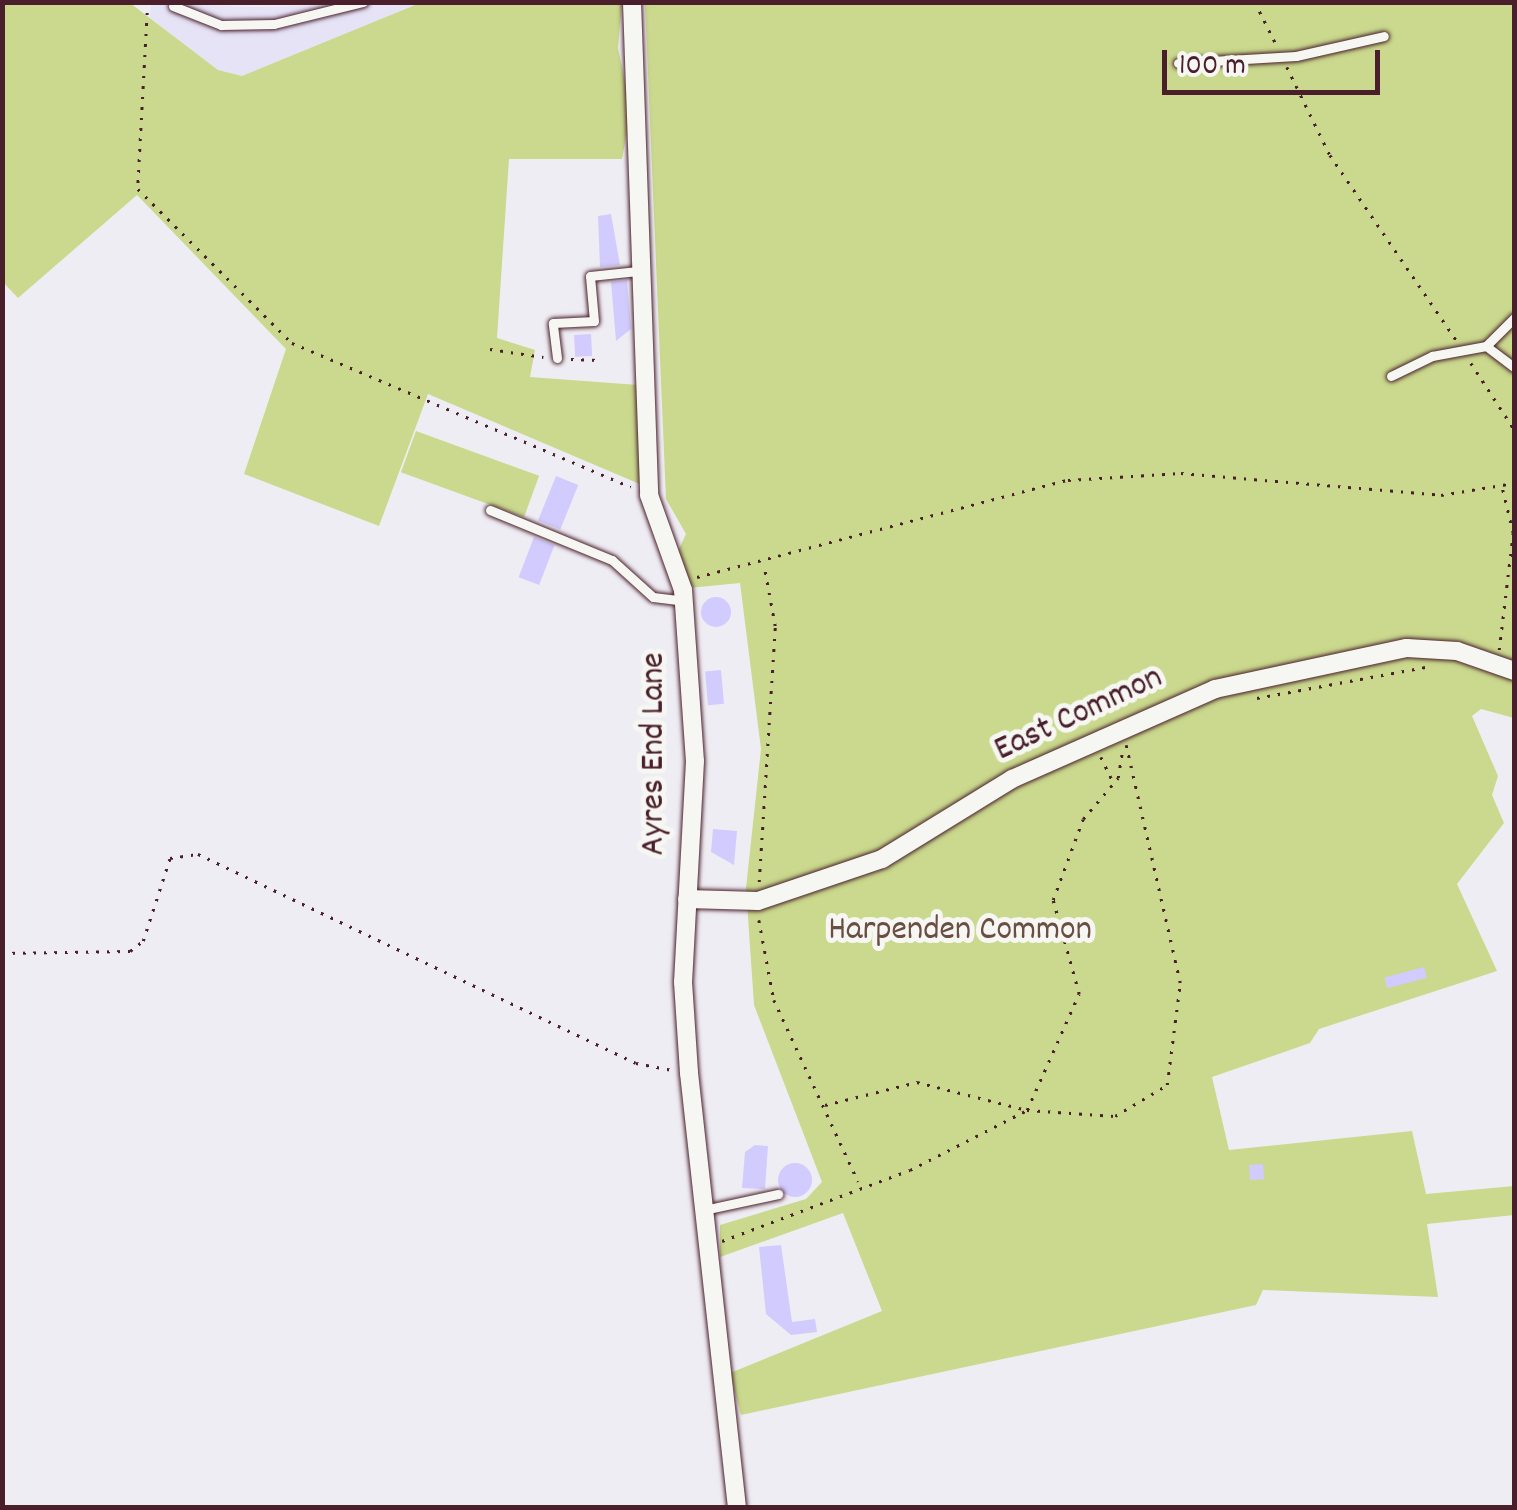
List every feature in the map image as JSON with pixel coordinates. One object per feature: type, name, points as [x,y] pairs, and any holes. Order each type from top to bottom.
[{"type":"street","name":"Ayres End Lane","points":[[632,2],[638,271],[649,495],[684,601],[695,761],[687,899],[689,1073],[703,1247],[737,1508]]},
{"type":"street","name":"East Common","points":[[687,899],[758,901],[882,859],[1012,778],[1214,689],[1407,648],[1506,667]]},
{"type":"lane","points":[[173,6],[221,24],[274,24],[364,2]]},
{"type":"lane","points":[[1178,63],[1280,54],[1384,36]]},
{"type":"lane","points":[[556,358],[554,323],[594,321],[590,276],[638,271]]},
{"type":"lane","points":[[1391,376],[1463,350],[1486,346],[1514,318]]},
{"type":"lane","points":[[1486,346],[1514,367]]},
{"type":"lane","points":[[490,510],[612,560],[652,597],[684,601]]},
{"type":"lane","points":[[701,1211],[778,1194]]},
{"type":"path","points":[[148,2],[138,189],[292,344],[649,495]]},
{"type":"path","points":[[1256,2],[1330,155],[1514,429]]},
{"type":"path","points":[[678,580],[764,565],[823,538],[1068,480],[1181,473],[1442,494],[1502,488],[1514,483]]},
{"type":"path","points":[[1502,488],[1513,533],[1506,667]]},
{"type":"path","points":[[764,565],[775,626],[758,901],[774,1000],[859,1183]]},
{"type":"path","points":[[1251,699],[1437,665]]},
{"type":"path","points":[[703,1247],[859,1183],[910,1170],[1026,1110],[1079,994],[1053,900],[1083,819],[1114,783],[1125,739],[1180,983],[1167,1085],[1115,1116],[1026,1110],[917,1082],[825,1105]]},
{"type":"path","points":[[1094,742],[1114,783]]},
{"type":"path","points":[[2,953],[130,951],[143,941],[170,858],[198,854],[636,1063],[689,1073]]},
{"type":"shaded area","points":[[151,3],[250,7],[420,3],[242,76],[218,70],[150,18]]},
{"type":"green space","points":[[2,3],[130,3],[218,70],[242,76],[420,3],[622,3],[618,48],[631,110],[622,159],[509,159],[497,338],[535,350],[530,377],[638,385],[642,485],[428,394],[379,526],[244,474],[286,349],[137,195],[18,298],[3,282]]},
{"type":"green space","name":"Harpenden Common","points":[[645,3],[1514,3],[1514,718],[1481,709],[1472,716],[1498,776],[1492,795],[1504,823],[1457,884],[1497,971],[1319,1029],[1310,1043],[1212,1077],[1229,1150],[1412,1131],[1426,1194],[1514,1186],[1514,1215],[1427,1224],[1438,1297],[1263,1290],[1256,1305],[741,1415],[730,1373],[882,1311],[843,1213],[720,1257],[720,1225],[806,1199],[822,1182],[754,1005],[746,888],[761,749],[740,583],[689,588],[678,551],[686,534],[666,499]]},
{"type":"green space","points":[[416,431],[539,476],[524,517],[401,472]]},
{"type":"building","points":[[611,214],[620,265],[600,267],[598,216]]},
{"type":"building","points":[[627,280],[631,329],[616,341],[611,282]]},
{"type":"building","points":[[591,334],[592,356],[575,357],[574,335]]},
{"type":"building","points":[[556,476],[578,485],[560,529],[538,521]]},
{"type":"building","points":[[534,537],[555,545],[539,585],[519,577]]},
{"type":"building","points":[[716,597],[727,601],[731,612],[727,623],[716,627],[705,623],[701,612],[705,601]]},
{"type":"building","points":[[721,670],[724,704],[708,705],[705,671]]},
{"type":"building","points":[[713,829],[737,831],[734,865],[711,852]]},
{"type":"building","points":[[1424,967],[1427,978],[1387,988],[1384,978]]},
{"type":"building","points":[[755,1145],[768,1146],[765,1189],[742,1188],[745,1152]]},
{"type":"building","points":[[795,1163],[807,1168],[812,1180],[807,1192],[795,1197],[783,1192],[778,1180],[783,1168]]},
{"type":"building","points":[[1263,1164],[1264,1179],[1250,1180],[1249,1165]]},
{"type":"building","points":[[781,1245],[792,1322],[815,1319],[817,1332],[791,1335],[766,1314],[759,1247]]}]
